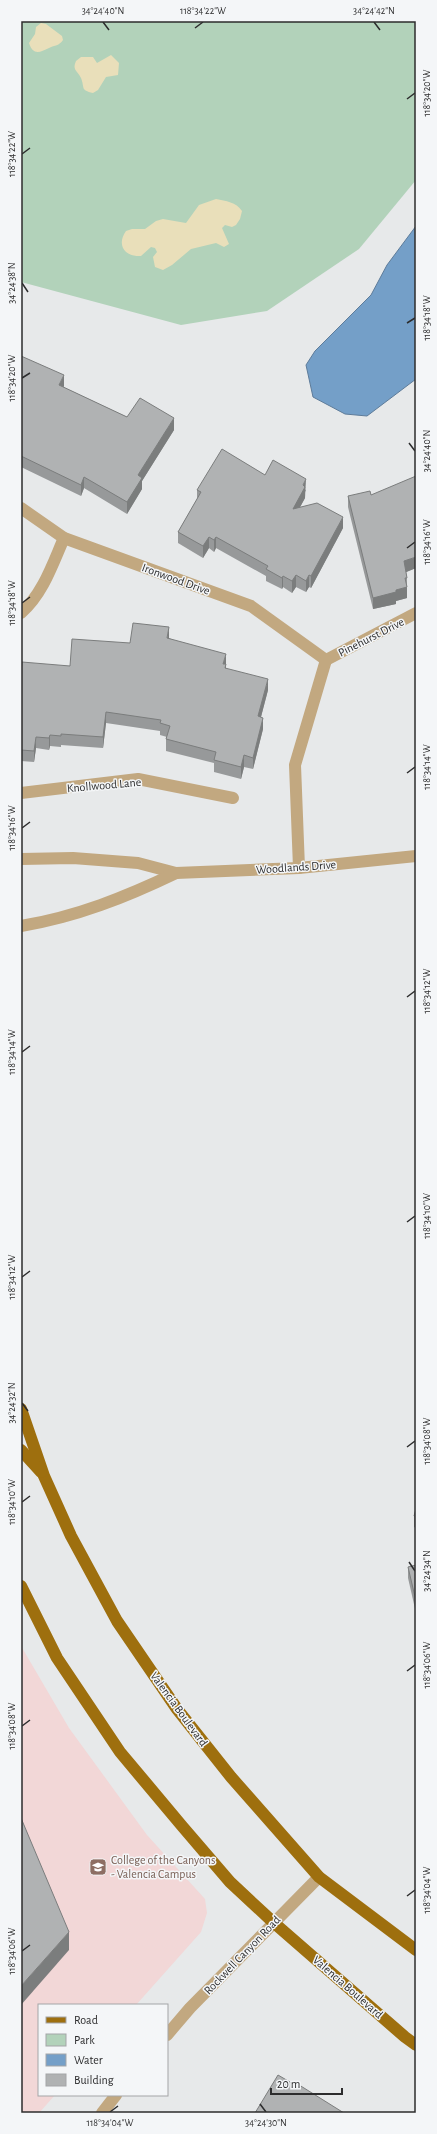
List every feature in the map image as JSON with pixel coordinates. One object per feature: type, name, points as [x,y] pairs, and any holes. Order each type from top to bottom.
[{"type":"main road","name":"Valencia Boulevard","points":[[21,1409],[44,1476],[71,1536],[117,1620],[177,1709],[231,1778],[319,1877],[416,1950]]},
{"type":"main road","points":[[21,1450],[44,1476]]},
{"type":"main road","name":"Valencia Boulevard","points":[[21,1586],[58,1658],[120,1752],[230,1882],[273,1922],[405,2037],[416,2044]]},
{"type":"street","name":"Ironwood Drive","points":[[21,508],[64,538],[251,606],[326,660]]},
{"type":"street","points":[[21,612],[35,596],[44,581],[64,538]]},
{"type":"street","name":"Pinehurst Drive","points":[[326,660],[416,614]]},
{"type":"street","points":[[300,868],[295,766],[326,660]]},
{"type":"street","name":"Knollwood Lane","points":[[21,793],[138,779],[233,798]]},
{"type":"street","name":"Woodlands Drive","points":[[21,859],[73,858],[138,863],[176,873],[300,868],[416,856]]},
{"type":"street","name":"Woodlands Drive","points":[[21,926],[82,913],[140,891],[176,873]]},
{"type":"street","name":"Rockwell Canyon Road","points":[[168,2034],[190,2008],[273,1922],[319,1877]]},
{"type":"street","points":[[102,2113],[115,2096]]},
{"type":"shaded area","name":"College of the Canyons - Valencia Campus","points":[[21,1646],[69,1728],[147,1835],[205,1899],[207,1913],[201,1932],[137,2004],[38,2004],[38,2096],[54,2096],[39,2113],[21,2113]]},
{"type":"green space","points":[[21,21],[416,21],[416,180],[359,249],[267,311],[181,325],[21,282]]},
{"type":"sand","points":[[41,23],[46,24],[62,36],[63,40],[57,45],[37,52],[32,50],[29,43],[35,34],[36,27]]},
{"type":"sand","points":[[111,55],[119,63],[118,75],[106,77],[98,90],[93,93],[86,91],[75,68],[76,61],[81,57],[93,57],[97,63]]},
{"type":"sand","points":[[216,199],[234,204],[242,211],[240,219],[236,225],[232,227],[225,225],[222,228],[229,244],[224,247],[216,243],[191,249],[172,265],[163,270],[155,267],[153,257],[157,252],[155,248],[151,247],[141,256],[130,254],[124,249],[122,241],[126,231],[132,229],[145,229],[156,221],[163,219],[186,223],[199,205]]},
{"type":"water","points":[[416,226],[416,379],[367,416],[345,414],[313,397],[306,365],[315,351],[371,295],[387,265]]},
{"type":"building","points":[[21,356],[64,375],[59,385],[127,417],[140,398],[174,418],[138,475],[142,478],[127,502],[84,477],[81,485],[21,456]]},
{"type":"building","points":[[222,449],[265,475],[273,460],[306,479],[303,485],[305,487],[293,509],[317,503],[343,517],[311,576],[309,575],[306,581],[296,575],[292,581],[283,576],[282,578],[266,569],[268,566],[216,537],[214,540],[209,537],[203,546],[178,532],[201,492],[197,490]]},
{"type":"building","points":[[416,476],[416,557],[404,561],[407,587],[396,590],[396,592],[373,598],[348,496],[370,491],[371,495]]},
{"type":"building","points":[[133,623],[169,627],[167,638],[226,654],[223,664],[226,664],[225,668],[268,679],[258,716],[263,718],[253,758],[244,755],[241,767],[214,760],[216,752],[166,739],[170,726],[160,723],[161,720],[106,712],[103,737],[61,734],[61,736],[50,735],[49,738],[36,737],[34,751],[21,750],[22,662],[70,666],[72,639],[130,643]]},
{"type":"building","points":[[416,1565],[416,1601],[408,1567]]},
{"type":"building","points":[[21,1818],[69,1932],[21,1986]]},
{"type":"building","points":[[278,2075],[295,2085],[296,2083],[344,2113],[255,2113]]},
{"type":"place","name":"College of the Canyons - Valencia Campus","points":[[98,1867]]}]
